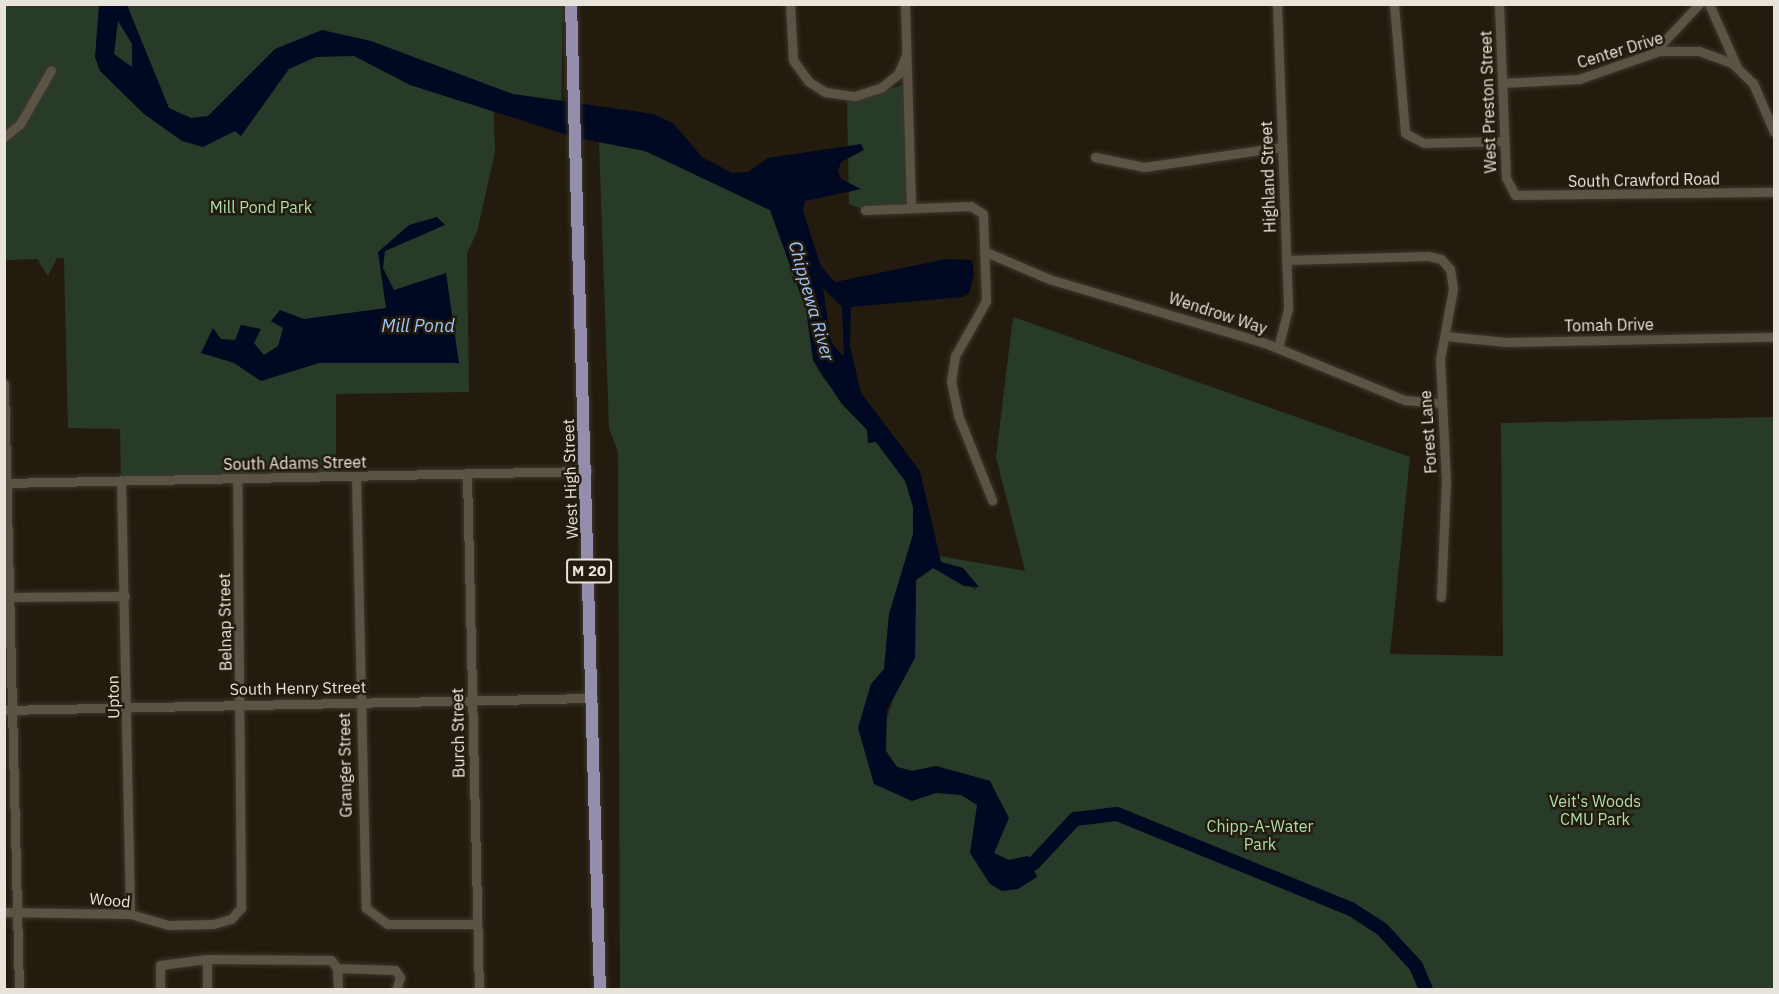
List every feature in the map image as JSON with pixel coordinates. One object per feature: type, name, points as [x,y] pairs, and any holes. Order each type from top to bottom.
[{"type":"main road","name":"West High Street","points":[[571,4],[587,471],[600,990]]},
{"type":"street","points":[[790,4],[793,60],[808,81],[825,92],[855,96],[882,87],[898,74],[906,55]]},
{"type":"street","points":[[905,4],[911,207]]},
{"type":"street","name":"Highland Street","points":[[1277,4],[1287,314],[1278,348]]},
{"type":"street","points":[[1395,4],[1405,133],[1424,144],[1504,141]]},
{"type":"street","name":"West Preston Street","points":[[1499,4],[1506,182],[1515,195]]},
{"type":"street","points":[[1652,53],[1699,4]]},
{"type":"street","points":[[1709,4],[1737,67]]},
{"type":"street","name":"Center Drive","points":[[1502,83],[1589,78],[1652,53],[1700,51],[1737,67],[1763,96],[1774,132]]},
{"type":"street","points":[[4,137],[20,124],[51,70]]},
{"type":"street","points":[[1095,157],[1144,167],[1281,147]]},
{"type":"street","name":"South Crawford Road","points":[[1515,195],[1774,192]]},
{"type":"street","points":[[865,210],[911,207],[978,208],[984,218],[986,252],[984,307],[957,352],[951,381],[958,415],[993,500]]},
{"type":"street","name":"Wendrow Way","points":[[986,252],[1049,279],[1278,348],[1405,400],[1440,403]]},
{"type":"street","name":"Forest Lane","points":[[1286,260],[1432,256],[1449,267],[1453,285],[1445,336],[1440,403],[1446,481],[1442,597]]},
{"type":"street","name":"Tomah Drive","points":[[1445,336],[1495,342],[1774,337]]},
{"type":"street","points":[[4,384],[10,597],[9,710],[19,990]]},
{"type":"street","name":"South Adams Street","points":[[6,483],[587,471]]},
{"type":"street","name":"Burch Street","points":[[467,475],[479,990]]},
{"type":"street","name":"Granger Street","points":[[356,477],[359,702],[366,908],[387,924],[477,924]]},
{"type":"street","name":"Belnap Street","points":[[237,479],[242,704],[241,909]]},
{"type":"street","name":"Upton","points":[[121,480],[128,708],[130,914]]},
{"type":"street","points":[[10,597],[125,596]]},
{"type":"street","name":"South Henry Street","points":[[9,710],[472,698],[592,698]]},
{"type":"street","name":"Wood","points":[[4,912],[130,914],[149,924],[213,924],[231,919],[241,909]]},
{"type":"street","points":[[207,958],[207,990]]},
{"type":"street","points":[[160,990],[160,965],[207,958],[331,960],[337,968],[338,990]]},
{"type":"street","points":[[337,968],[395,970],[400,977],[396,990]]},
{"type":"green space","name":"Mill Pond Park","points":[[4,5],[563,5],[561,114],[493,94],[495,152],[477,232],[467,253],[469,392],[336,394],[336,477],[121,480],[120,429],[68,428],[64,258],[57,258],[48,276],[37,259],[5,260]]},
{"type":"green space","points":[[906,84],[911,207],[865,210],[849,204],[847,102]]},
{"type":"green space","points":[[599,141],[646,151],[770,210],[806,309],[813,360],[823,378],[925,498],[870,739],[897,775],[972,783],[992,865],[1028,856],[1009,860],[994,854],[1000,829],[990,781],[936,766],[912,771],[897,767],[886,751],[883,730],[898,685],[915,658],[916,580],[933,568],[977,590],[963,568],[941,562],[939,556],[1025,571],[996,457],[1013,317],[1410,457],[1390,654],[1503,656],[1501,423],[1774,417],[1774,989],[620,989],[618,452],[609,428]]},
{"type":"water","points":[[99,5],[127,5],[169,108],[191,118],[208,116],[275,49],[322,30],[371,41],[513,94],[654,114],[674,124],[702,157],[732,173],[748,172],[768,158],[861,144],[864,150],[841,162],[838,171],[841,179],[861,189],[805,201],[803,211],[821,266],[835,282],[946,259],[972,260],[974,275],[969,294],[962,297],[851,307],[850,346],[861,393],[920,471],[941,562],[963,568],[979,587],[964,586],[933,568],[916,580],[915,658],[887,710],[886,751],[897,767],[912,771],[936,766],[990,781],[1009,818],[994,853],[1009,860],[1028,856],[1037,877],[1018,889],[1002,891],[990,884],[970,853],[977,805],[961,795],[936,793],[912,801],[874,784],[858,728],[871,684],[884,669],[889,614],[913,534],[913,507],[905,481],[876,442],[868,443],[867,430],[841,403],[813,360],[806,309],[770,210],[645,151],[577,138],[410,85],[354,56],[316,57],[289,69],[241,136],[235,131],[203,147],[182,141],[144,114],[100,71],[95,57]],"holes":[[[118,21],[132,44],[132,67],[114,54]],[[823,288],[842,307],[844,357],[831,342]]]},
{"type":"water","name":"Mill Pond","points":[[437,217],[445,225],[385,251],[383,268],[394,290],[446,273],[459,363],[319,363],[261,381],[234,363],[201,353],[213,328],[221,339],[235,340],[241,325],[261,329],[254,343],[264,355],[278,346],[283,328],[271,321],[280,310],[304,319],[386,308],[378,252],[409,225]]},
{"type":"waterway","name":"Chippewa River","points":[[1015,869],[1034,863],[1075,819],[1117,814],[1351,909],[1382,929],[1416,966],[1426,990]]},
{"type":"park label","name":"Veit's Woods CMU Park","points":[[1595,810]]},
{"type":"park label","name":"Chipp-A-Water Park","points":[[1260,835]]}]
